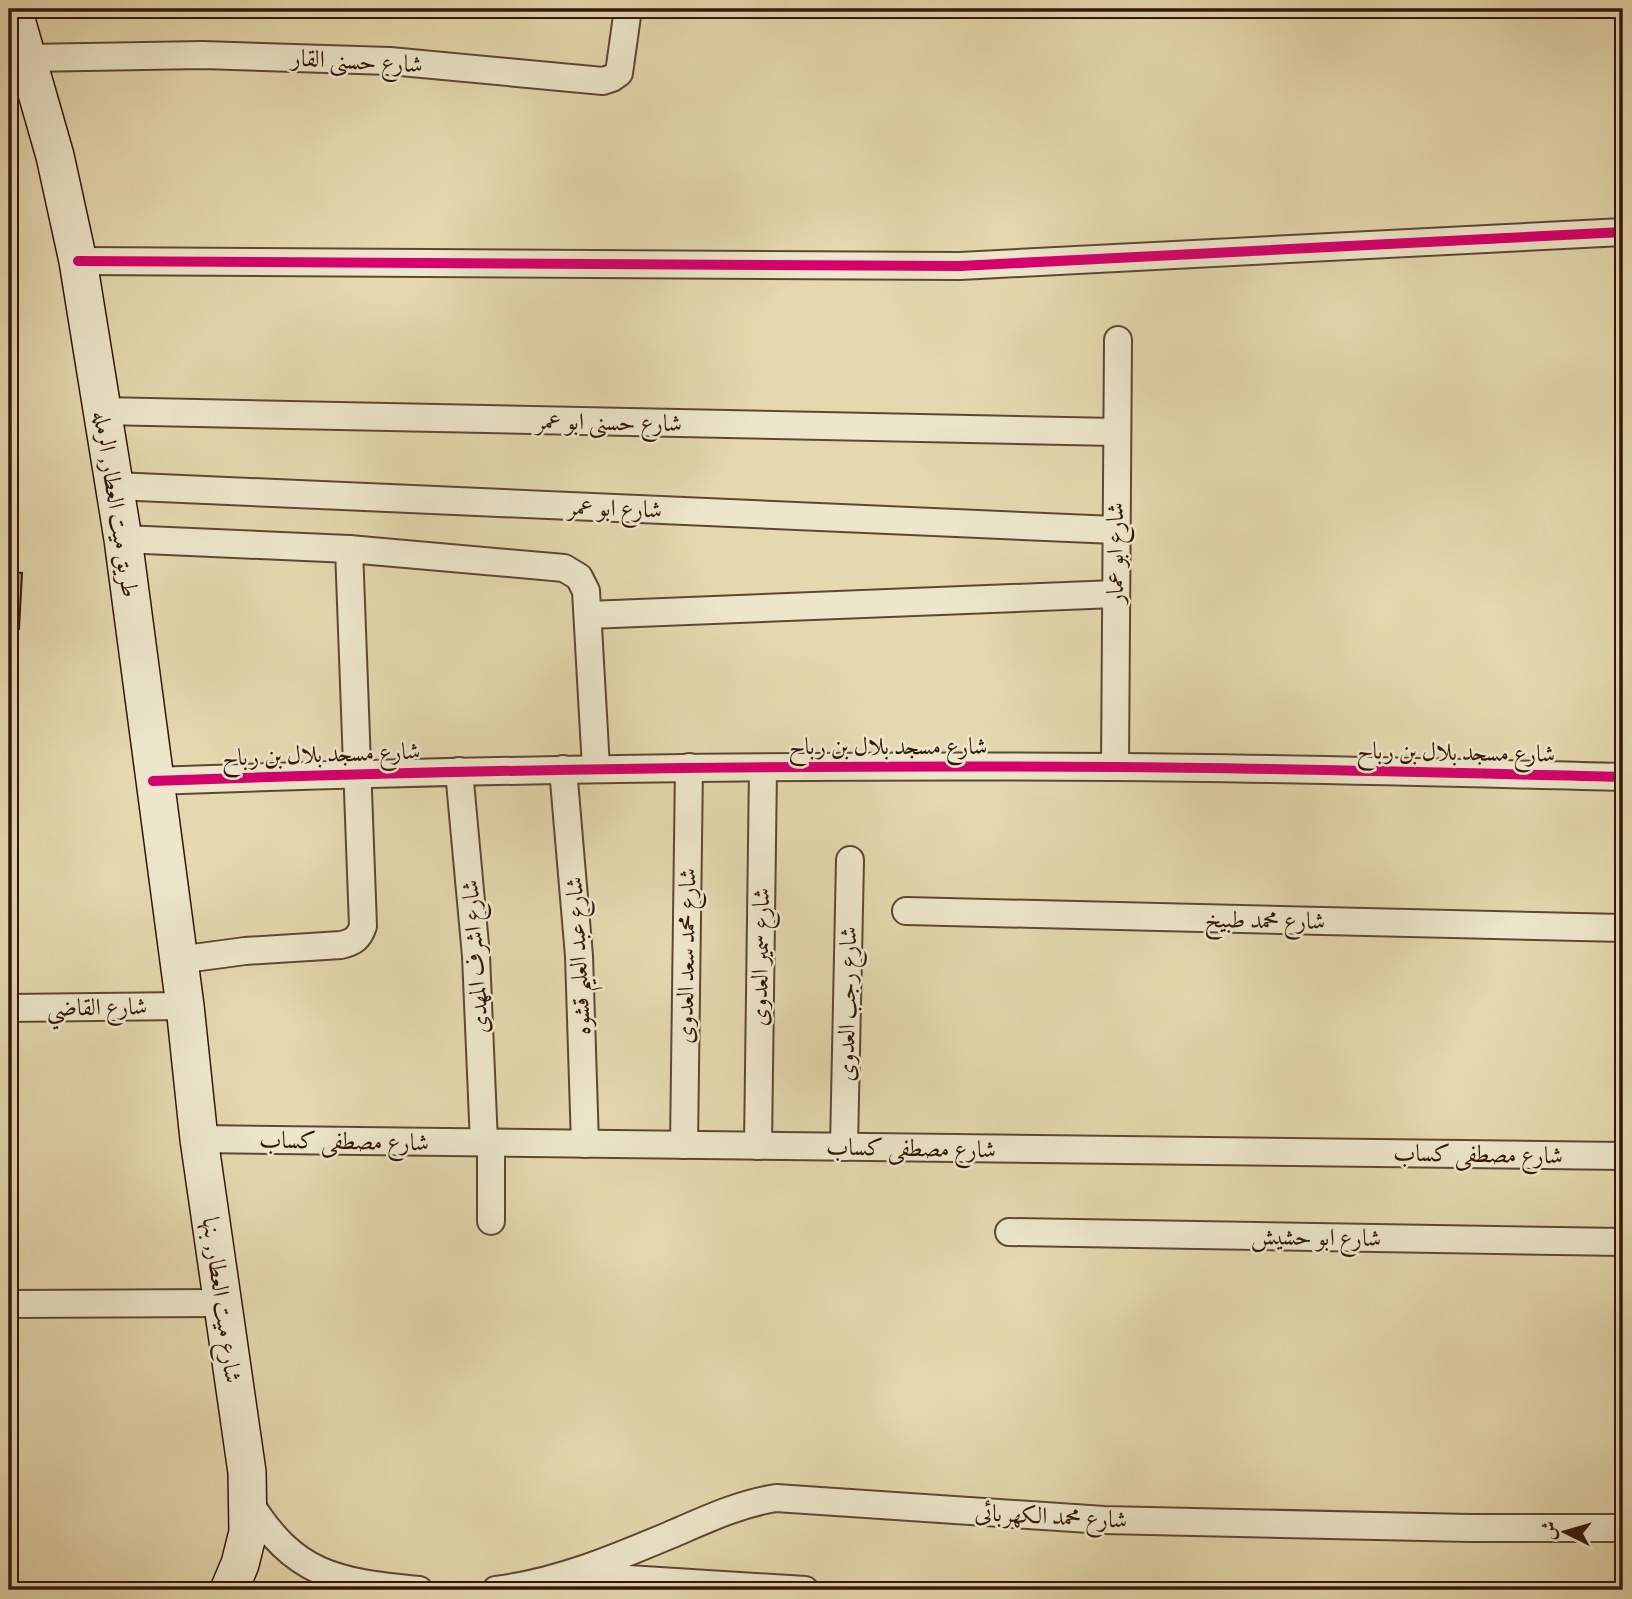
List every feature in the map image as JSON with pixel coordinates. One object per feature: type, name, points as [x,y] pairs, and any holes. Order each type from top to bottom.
[{"type":"main road","name":"طريق ميت العطار, الرمله","points":[[13,9],[55,156],[78,261],[123,539],[153,781],[185,1006]]},
{"type":"main road","name":"شارع ميت العطار, بنها","points":[[185,1006],[199,1139],[247,1472],[247,1532],[240,1564],[229,1590]]},
{"type":"street","name":"شارع حسنى القار","points":[[27,58],[203,55],[390,61],[603,81],[619,73],[628,9]]},
{"type":"street","points":[[78,261],[960,266],[1623,232]]},
{"type":"street","name":"شارع ابو عمار","points":[[1115,767],[1118,340]]},
{"type":"street","name":"شارع حسنى ابو عمر","points":[[102,411],[1116,432]]},
{"type":"street","name":"شارع ابو عمر","points":[[115,486],[1115,530]]},
{"type":"street","points":[[123,539],[349,549],[564,568],[579,577],[586,590],[596,768]]},
{"type":"street","points":[[178,960],[246,951],[352,943],[359,937],[363,926],[349,549]]},
{"type":"street","points":[[588,615],[1115,594]]},
{"type":"street","name":"شارع مسجد بلال بن رباح","points":[[153,781],[689,767],[1115,767],[1623,777]]},
{"type":"street","name":"شارع محمد سعد العدوى","points":[[684,1145],[689,767]]},
{"type":"street","name":"شارع سمير العدوى","points":[[758,1146],[763,768]]},
{"type":"street","name":"شارع عبد العليم قشوه","points":[[563,769],[579,956],[584,1144]]},
{"type":"street","name":"شارع اشرف المهدى","points":[[459,771],[476,956],[488,1143]]},
{"type":"street","name":"شارع رجب العدوى","points":[[844,1147],[850,860]]},
{"type":"street","name":"شارع محمد طبيخ","points":[[906,911],[1623,928]]},
{"type":"street","name":"شارع القاضي","points":[[9,1008],[185,1006]]},
{"type":"street","name":"شارع مصطفى كساب","points":[[199,1139],[1623,1156]]},
{"type":"street","points":[[488,1143],[491,1221]]},
{"type":"street","name":"شارع ابو حشيش","points":[[1009,1232],[1623,1242]]},
{"type":"street","points":[[9,1304],[222,1303]]},
{"type":"street","name":"شارع محمد الكهربائى","points":[[496,1590],[528,1586],[571,1575],[735,1508],[776,1498],[1104,1520],[1470,1528],[1623,1528]]},
{"type":"street","points":[[248,1500],[277,1541],[297,1558],[319,1571],[355,1582],[419,1590]]},
{"type":"street","points":[[571,1575],[805,1590]]},
{"type":"building","points":[[9,572],[22,573],[19,629],[9,628]]},
{"type":"cycle path","points":[[78,261],[960,266],[1623,232]]},
{"type":"cycle path","points":[[153,781],[513,771],[873,767],[1241,768],[1623,777]]}]
